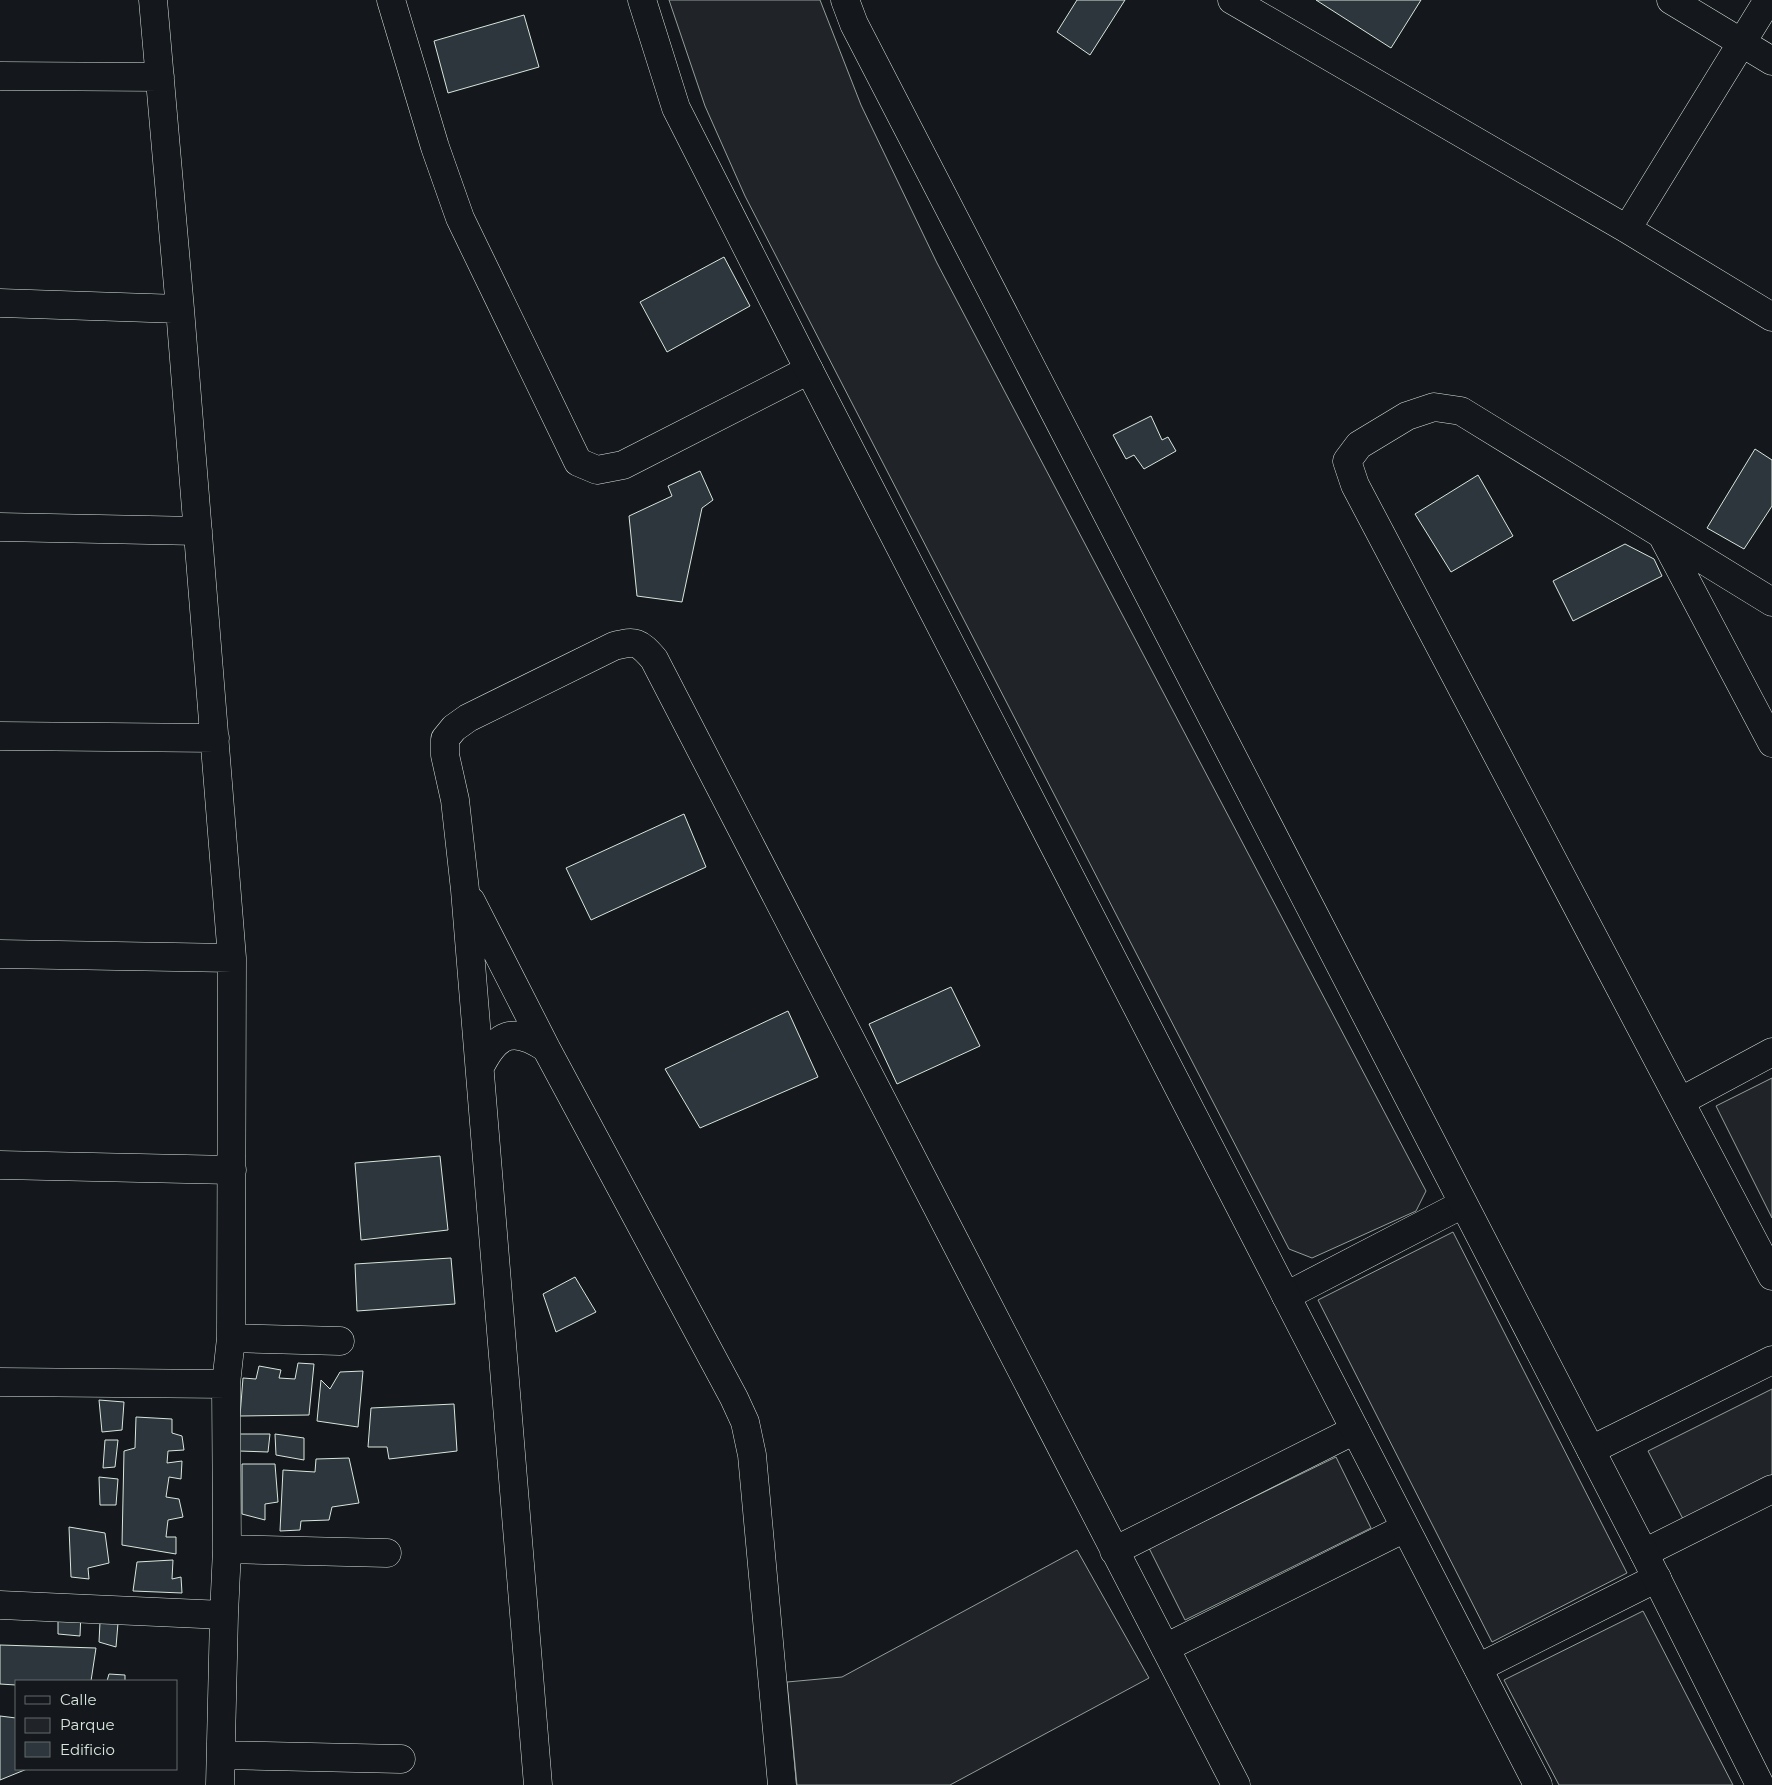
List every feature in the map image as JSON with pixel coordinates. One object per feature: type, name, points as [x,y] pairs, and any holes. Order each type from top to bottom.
[{"type":"street","points":[[154,0],[232,958],[231,1338],[226,1384],[227,1549],[220,1785]]},
{"type":"street","points":[[391,0],[435,147],[460,218],[578,462],[596,470],[623,465],[809,370]]},
{"type":"street","points":[[642,0],[676,108],[1538,1785]]},
{"type":"street","points":[[845,0],[854,24],[1657,1578],[1760,1785]]},
{"type":"street","points":[[1232,0],[1627,229],[1772,317]]},
{"type":"street","points":[[1671,0],[1772,61]]},
{"type":"street","points":[[1627,229],[1768,0]]},
{"type":"street","points":[[0,76],[160,77]]},
{"type":"street","points":[[0,303],[180,309]]},
{"type":"street","points":[[1772,602],[1461,411],[1434,407],[1406,416],[1359,445],[1347,461],[1355,485],[1772,1276]]},
{"type":"street","points":[[0,527],[198,531]]},
{"type":"street","points":[[1662,534],[1772,743]]},
{"type":"street","points":[[538,1785],[465,890],[455,800],[446,755],[445,739],[454,728],[468,718],[614,646],[628,642],[641,644],[654,659],[1236,1785]]},
{"type":"street","points":[[0,736],[215,738]]},
{"type":"street","points":[[465,890],[546,1048],[734,1398],[745,1422],[752,1455],[782,1785]]},
{"type":"street","points":[[0,954],[232,958]]},
{"type":"street","points":[[480,1067],[489,1050],[499,1040],[510,1035],[522,1035],[532,1038],[546,1048]]},
{"type":"street","points":[[1681,1101],[1772,1052]]},
{"type":"street","points":[[0,1165],[232,1170]]},
{"type":"street","points":[[1286,1296],[1463,1204]]},
{"type":"street","points":[[231,1338],[340,1341]]},
{"type":"street","points":[[1591,1450],[1772,1360]]},
{"type":"street","points":[[0,1382],[226,1384]]},
{"type":"street","points":[[1114,1551],[1355,1430]]},
{"type":"street","points":[[1644,1553],[1772,1489]]},
{"type":"street","points":[[1165,1648],[1406,1528]]},
{"type":"street","points":[[227,1549],[388,1553]]},
{"type":"street","points":[[1478,1668],[1657,1578]]},
{"type":"street","points":[[0,1605],[224,1615]]},
{"type":"street","points":[[222,1755],[400,1759]]},
{"type":"green space","points":[[669,0],[820,0],[861,105],[937,263],[1426,1191],[1416,1211],[1312,1258],[1289,1249],[745,196],[705,106]]},
{"type":"green space","points":[[1772,1078],[1772,1218],[1716,1106]]},
{"type":"green space","points":[[1453,1232],[1627,1573],[1492,1642],[1318,1300]]},
{"type":"green space","points":[[1772,1389],[1772,1475],[1683,1519],[1648,1451]]},
{"type":"green space","points":[[1336,1457],[1371,1528],[1185,1620],[1149,1548]]},
{"type":"green space","points":[[1077,1550],[1149,1678],[950,1785],[797,1785],[787,1682],[842,1677]]},
{"type":"green space","points":[[1643,1611],[1733,1785],[1559,1785],[1504,1680]]},
{"type":"building","points":[[1077,0],[1125,0],[1090,55],[1057,32]]},
{"type":"building","points":[[1316,0],[1421,0],[1391,48]]},
{"type":"building","points":[[524,15],[539,67],[448,93],[434,41]]},
{"type":"building","points":[[724,257],[750,306],[667,352],[640,302]]},
{"type":"building","points":[[1151,416],[1162,440],[1168,437],[1176,451],[1144,469],[1134,455],[1126,459],[1113,435]]},
{"type":"building","points":[[1755,449],[1772,460],[1772,506],[1744,549],[1707,528]]},
{"type":"building","points":[[700,471],[713,500],[702,508],[682,602],[637,596],[629,516],[672,496],[668,486]]},
{"type":"building","points":[[1478,475],[1513,536],[1451,572],[1415,514]]},
{"type":"building","points":[[1625,544],[1654,559],[1662,576],[1573,621],[1553,581]]},
{"type":"building","points":[[684,814],[706,867],[591,920],[566,868]]},
{"type":"building","points":[[951,987],[980,1046],[897,1084],[869,1024]]},
{"type":"building","points":[[788,1011],[818,1077],[700,1128],[665,1069]]},
{"type":"building","points":[[440,1156],[448,1230],[361,1240],[355,1163]]},
{"type":"building","points":[[451,1258],[455,1304],[357,1311],[355,1264]]},
{"type":"building","points":[[575,1277],[596,1312],[556,1332],[543,1294]]},
{"type":"building","points":[[298,1363],[314,1364],[309,1415],[240,1416],[243,1378],[256,1379],[259,1366],[281,1370],[279,1378],[295,1379]]},
{"type":"building","points":[[363,1371],[358,1427],[317,1421],[321,1380],[330,1389],[340,1372]]},
{"type":"building","points":[[99,1400],[124,1402],[122,1430],[102,1432]]},
{"type":"building","points":[[454,1404],[457,1451],[389,1459],[387,1447],[368,1447],[371,1408]]},
{"type":"building","points":[[136,1417],[172,1419],[172,1433],[182,1436],[184,1450],[168,1451],[167,1463],[182,1461],[181,1479],[169,1477],[166,1497],[179,1499],[183,1517],[168,1520],[166,1537],[176,1537],[176,1554],[122,1545],[124,1451],[135,1448]]},
{"type":"building","points":[[238,1434],[270,1434],[268,1452],[239,1451]]},
{"type":"building","points":[[275,1434],[304,1438],[304,1460],[276,1455]]},
{"type":"building","points":[[105,1440],[118,1440],[115,1467],[103,1468]]},
{"type":"building","points":[[349,1458],[359,1503],[332,1507],[329,1520],[301,1521],[300,1530],[280,1531],[283,1470],[315,1472],[316,1459]]},
{"type":"building","points":[[242,1464],[275,1464],[278,1502],[265,1504],[265,1520],[242,1514]]},
{"type":"building","points":[[99,1477],[118,1479],[116,1505],[100,1505]]},
{"type":"building","points":[[69,1527],[105,1533],[109,1563],[88,1568],[89,1579],[71,1577]]},
{"type":"building","points":[[173,1560],[172,1579],[181,1577],[182,1593],[133,1591],[137,1562]]},
{"type":"building","points":[[58,1609],[81,1612],[80,1636],[58,1634]]},
{"type":"building","points":[[100,1622],[118,1623],[116,1647],[99,1642]]},
{"type":"building","points":[[0,1645],[96,1648],[91,1680],[15,1680],[15,1685],[0,1684]]},
{"type":"building","points":[[109,1674],[125,1675],[125,1680],[107,1680]]},
{"type":"building","points":[[0,1716],[15,1718],[15,1770],[25,1770],[0,1780]]}]
